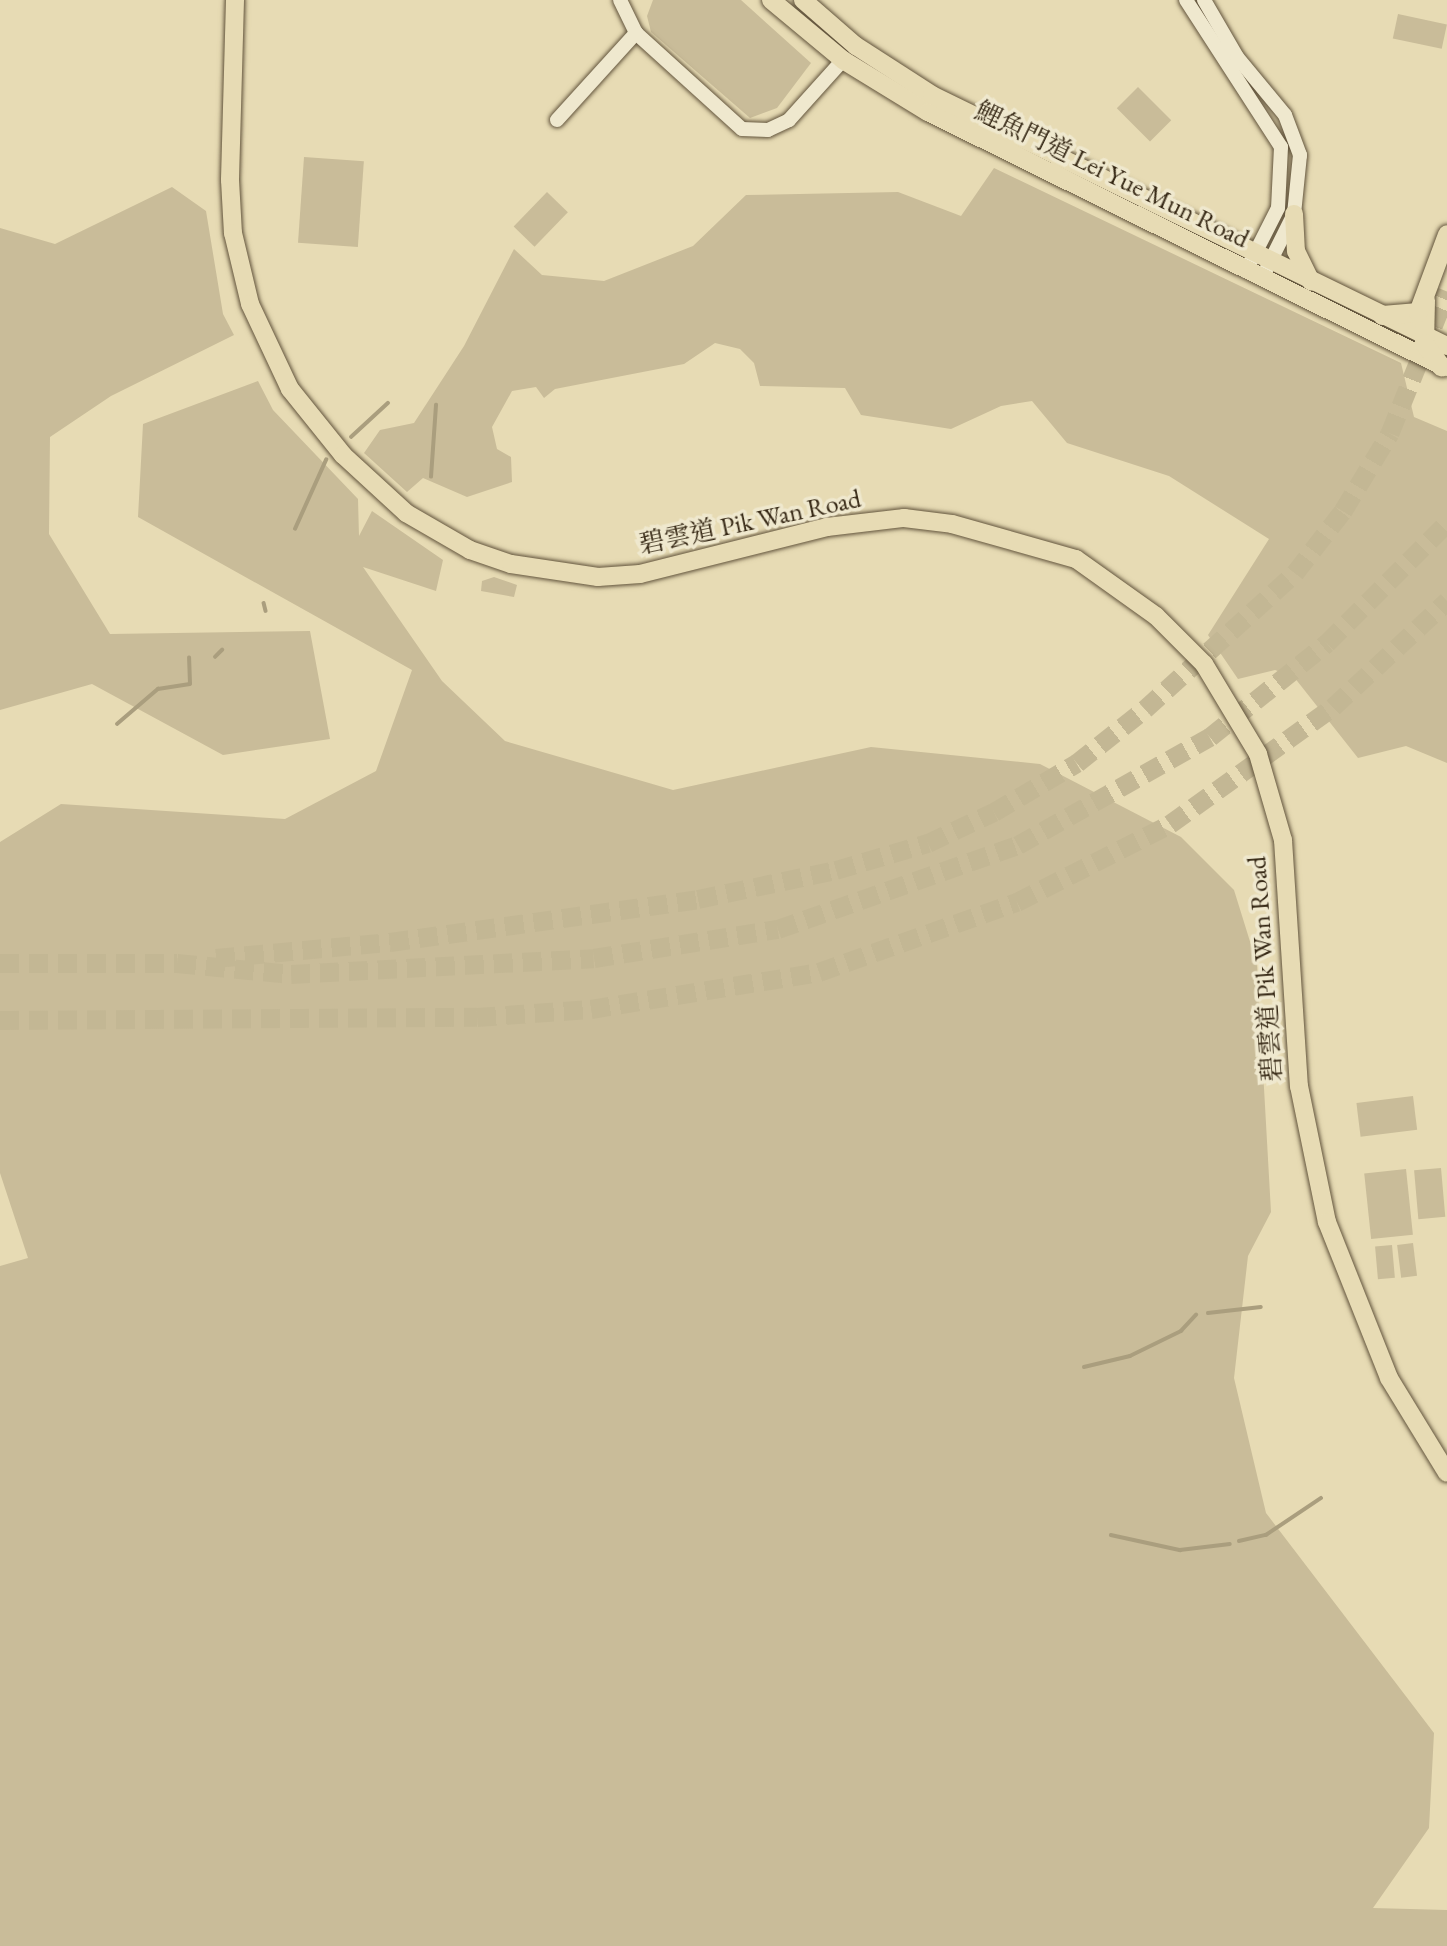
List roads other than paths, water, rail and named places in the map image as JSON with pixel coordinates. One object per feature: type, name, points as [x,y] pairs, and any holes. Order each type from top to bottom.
[{"type":"highway","points":[[1444,367],[1423,335],[1427,295],[1447,234]]},
{"type":"highway","points":[[1382,315],[1409,317],[1427,295]]},
{"type":"main road","name":"碧雲道 Pik Wan Road","points":[[235,0],[233,233],[262,338],[311,416],[386,497],[470,550],[579,576],[640,574],[837,525],[904,518],[952,524],[1063,552],[1166,624],[1230,701],[1269,783],[1288,874],[1299,1086],[1320,1197],[1372,1342],[1404,1407],[1447,1473]]},
{"type":"main road","name":"鯉魚門道 Lei Yue Mun Road","points":[[771,0],[844,61],[928,113],[1258,267],[1311,282],[1447,346]]},
{"type":"main road","name":"鯉魚門道 Lei Yue Mun Road","points":[[803,0],[856,46],[932,95],[1444,367]]},
{"type":"main road","points":[[844,61],[856,46]]},
{"type":"main road","points":[[1294,214],[1296,251],[1311,282]]},
{"type":"street","points":[[620,0],[636,33],[736,125],[750,130],[789,120],[844,61]]},
{"type":"street","points":[[1186,0],[1206,39],[1281,146],[1283,190],[1258,267]]},
{"type":"street","points":[[1204,0],[1226,40],[1292,129],[1301,169],[1294,214],[1258,267]]},
{"type":"street","points":[[557,120],[636,33]]},
{"type":"waterway","points":[[351,437],[388,403]]},
{"type":"waterway","points":[[431,477],[436,405]]},
{"type":"waterway","points":[[295,529],[326,460]]},
{"type":"waterway","points":[[264,603],[266,611]]},
{"type":"waterway","points":[[215,657],[222,650]]},
{"type":"waterway","points":[[117,724],[158,689],[190,684],[189,658]]},
{"type":"waterway","points":[[1208,1313],[1261,1307]]},
{"type":"waterway","points":[[1084,1367],[1130,1356],[1181,1331],[1196,1315]]},
{"type":"waterway","points":[[1239,1541],[1266,1535],[1321,1498]]},
{"type":"waterway","points":[[1111,1535],[1180,1550],[1230,1544]]},
{"type":"tunnel","points":[[216,958],[390,942],[698,899],[836,870],[928,843],[994,812],[1077,763],[1145,709],[1295,573],[1343,511],[1390,433],[1447,291]]},
{"type":"tunnel","points":[[0,963],[177,963],[291,974],[594,958],[778,929],[1018,845],[1210,737],[1327,643],[1447,523]]},
{"type":"tunnel","points":[[0,1020],[477,1017],[591,1009],[819,972],[1017,902],[1170,824],[1333,707],[1447,601]]}]
